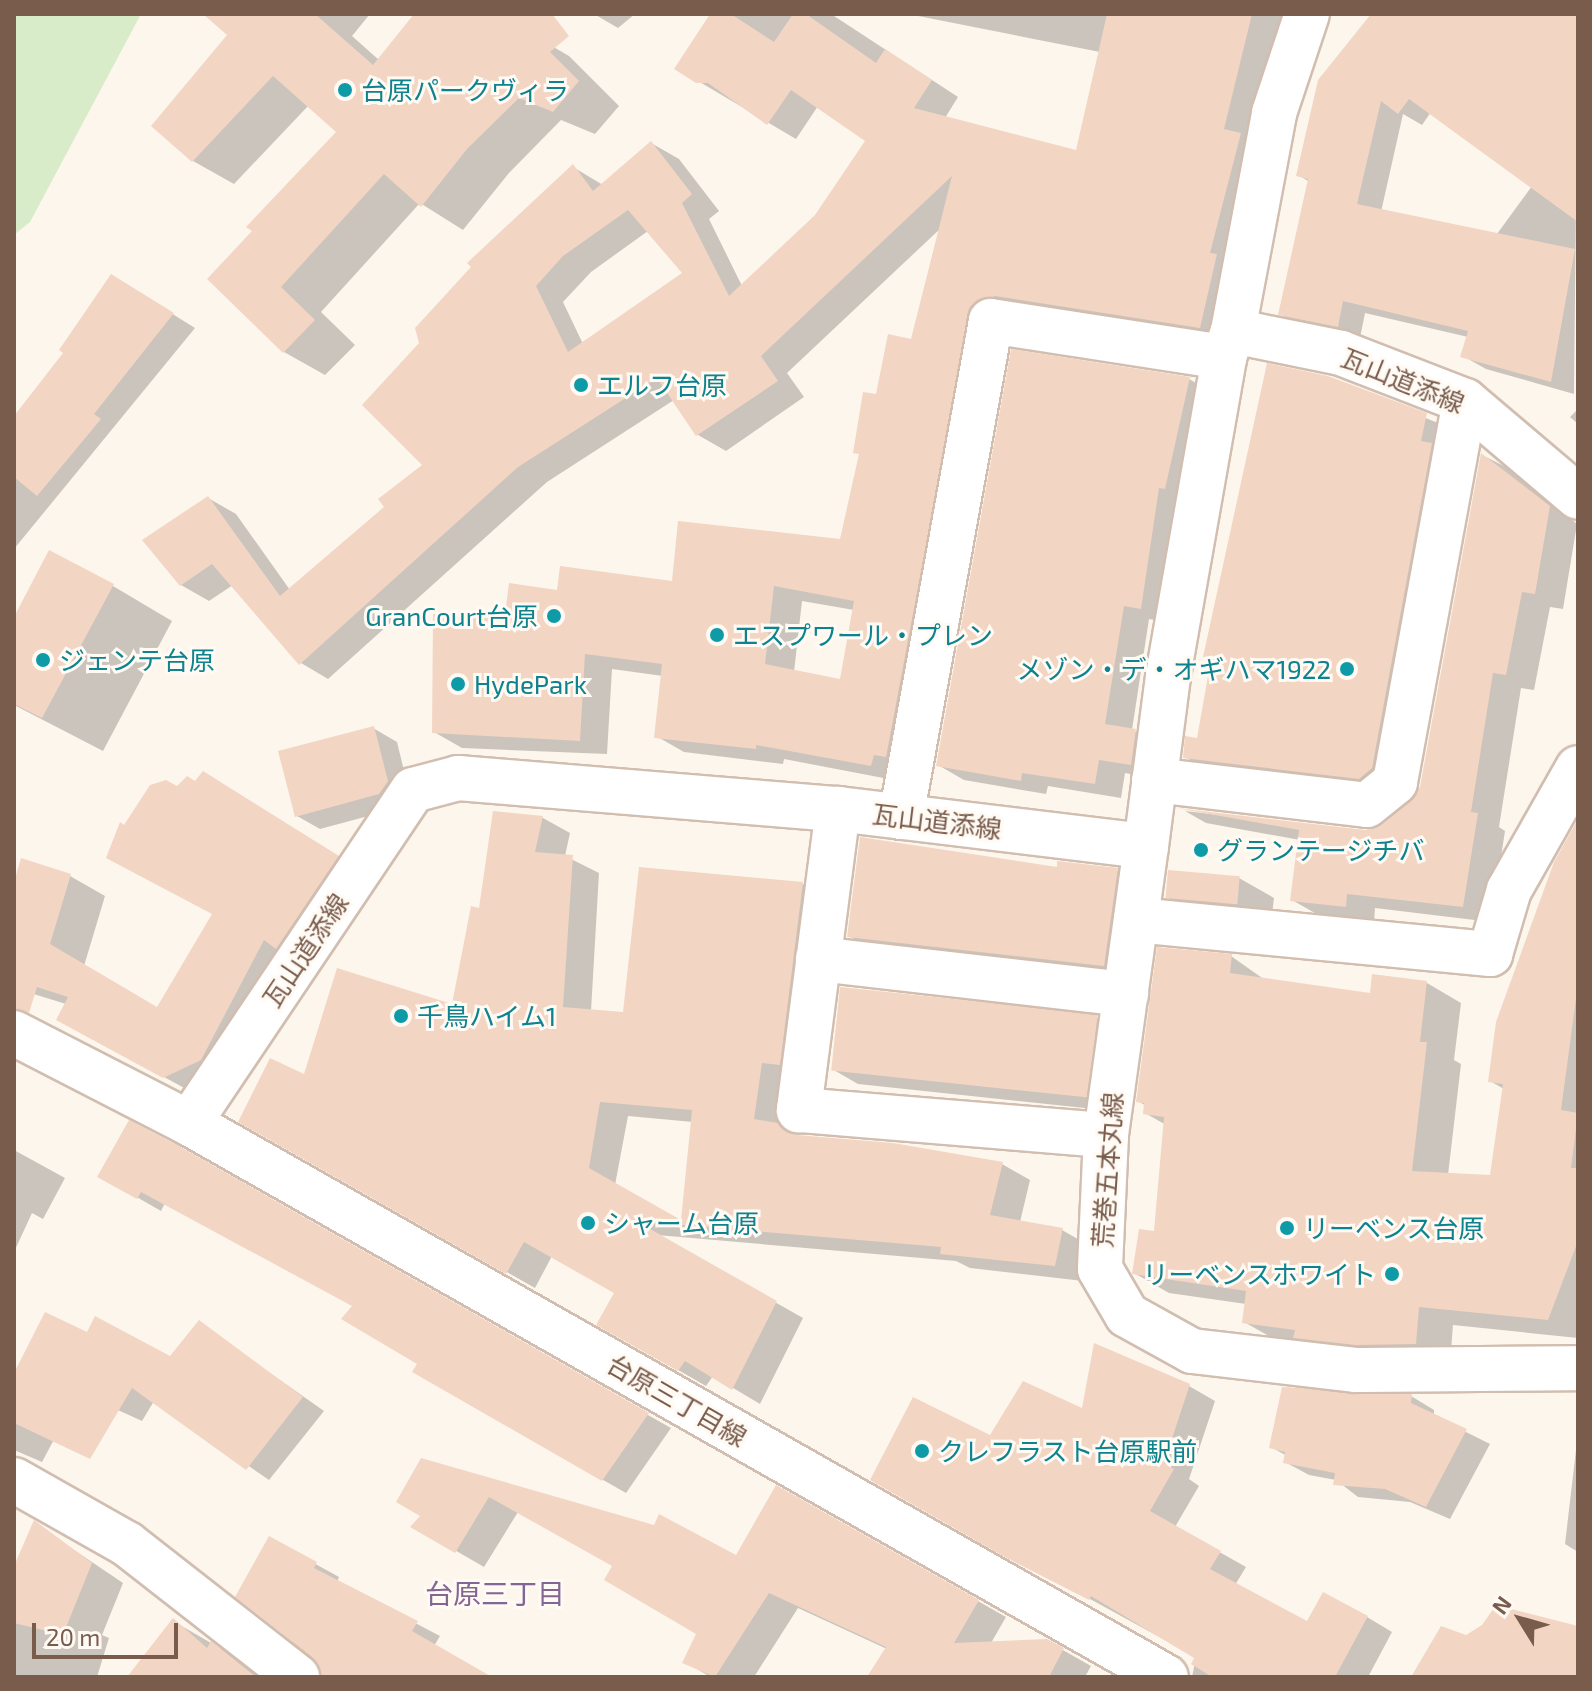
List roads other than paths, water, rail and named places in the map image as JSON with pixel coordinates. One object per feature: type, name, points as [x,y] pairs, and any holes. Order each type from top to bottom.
[{"type":"street","points":[[1146,846],[1154,780],[1228,344],[1274,113],[1307,14]]},
{"type":"street","name":"瓦山道添線","points":[[901,817],[991,321],[1341,353],[1465,401],[1578,497]]},
{"type":"street","points":[[1154,780],[1367,805],[1395,782],[1465,401]]},
{"type":"street","points":[[1136,920],[1490,954],[1509,890],[1578,768]]},
{"type":"street","name":"瓦山道添線","points":[[189,1123],[413,790],[458,778],[838,809],[1146,846]]},
{"type":"street","points":[[838,809],[799,1110],[1106,1135]]},
{"type":"street","name":"荒巻五本丸線","points":[[1146,846],[1106,1135],[1100,1269],[1127,1315],[1192,1351],[1355,1370],[1578,1368]]},
{"type":"street","points":[[818,959],[1126,994]]},
{"type":"street","points":[[14,1033],[189,1123]]},
{"type":"street","name":"台原三丁目線","points":[[189,1123],[1166,1677]]},
{"type":"street","points":[[14,1480],[127,1544],[297,1677]]},
{"type":"place","name":"台原パークヴィラ","points":[[345,90]]},
{"type":"place","name":"エルフ台原","points":[[581,385]]},
{"type":"place","name":"GranCourt台原","points":[[554,616]]},
{"type":"place","name":"エスプワール・プレン","points":[[717,635]]},
{"type":"place","name":"ジェンテ台原","points":[[43,660]]},
{"type":"place","name":"メゾン・デ・オギハマ1922","points":[[1347,669]]},
{"type":"place","name":"HydePark","points":[[458,684]]},
{"type":"place","name":"グランテージチバ","points":[[1201,850]]},
{"type":"place","name":"千鳥ハイム1","points":[[401,1016]]},
{"type":"place","name":"シャーム台原","points":[[588,1223]]},
{"type":"place","name":"リーベンス台原","points":[[1287,1228]]},
{"type":"place","name":"リーベンスホワイト","points":[[1392,1274]]},
{"type":"place","name":"クレフラスト台原駅前","points":[[922,1451]]},
{"type":"district","name":"台原三丁目","points":[[495,1593]]}]
